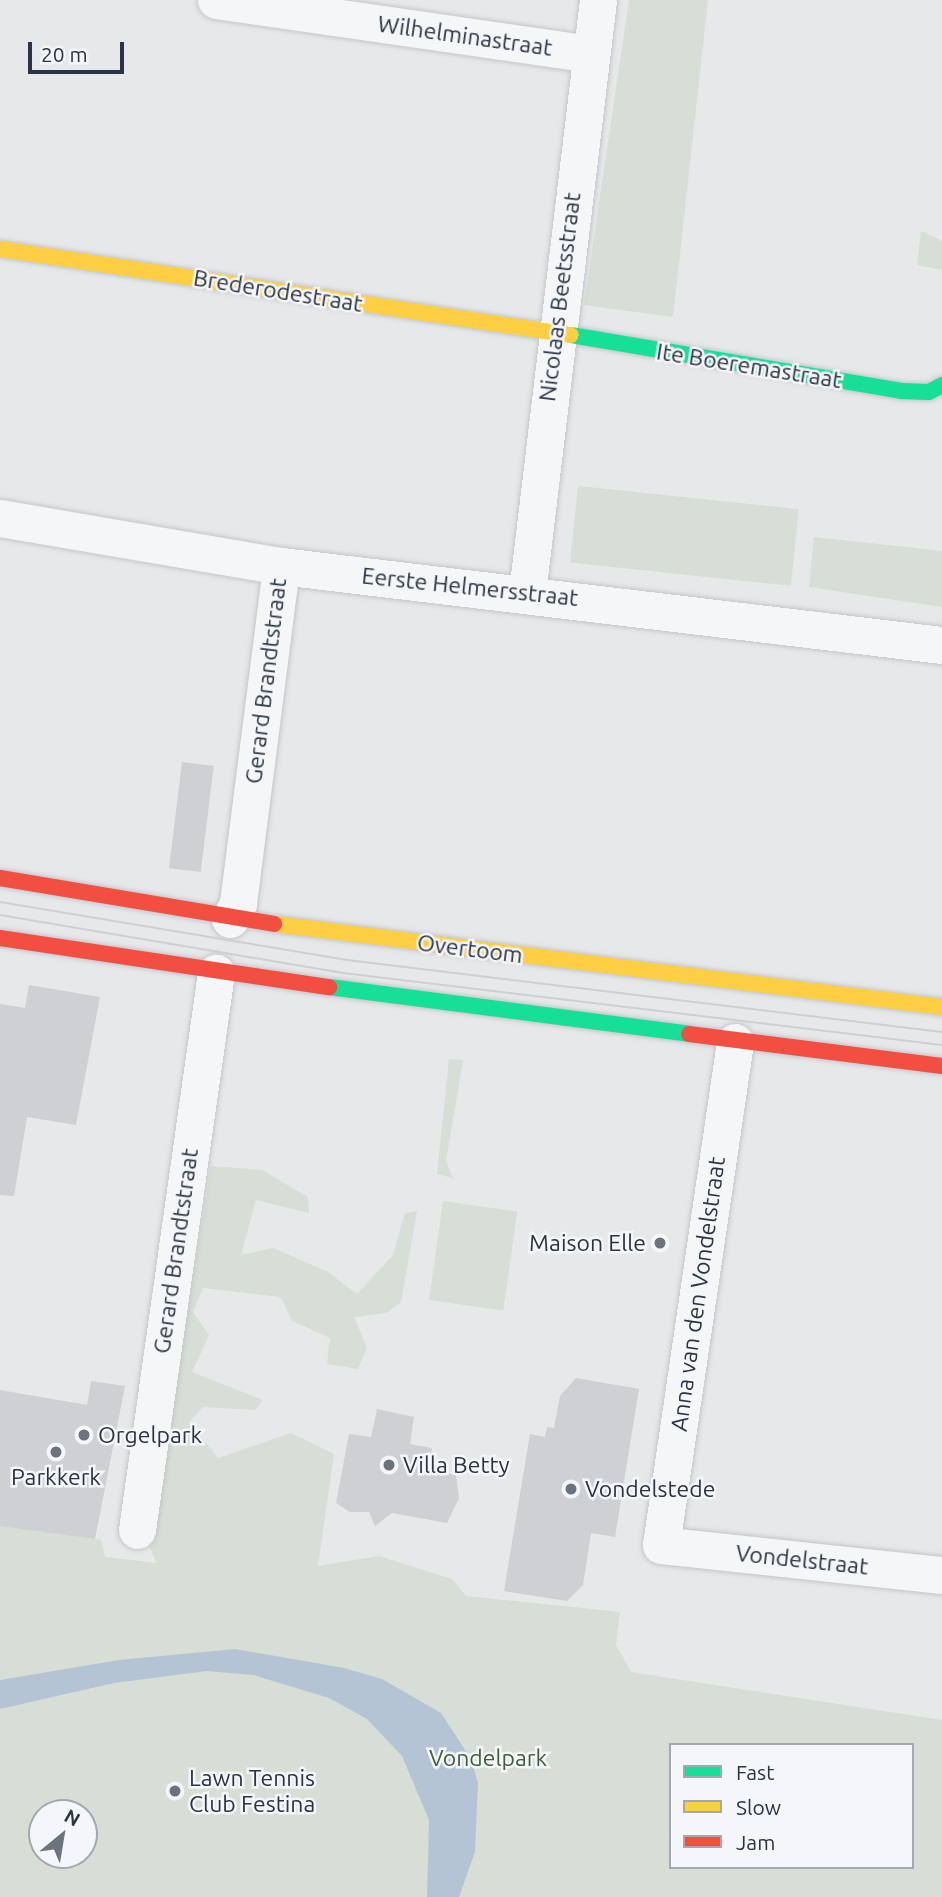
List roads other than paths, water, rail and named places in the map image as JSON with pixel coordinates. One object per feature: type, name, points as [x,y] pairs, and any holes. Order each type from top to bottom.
[{"type":"main road","name":"Brederodestraat","points":[[0,249],[555,332]]},
{"type":"main road","name":"Ite Boeremastraat","points":[[555,332],[901,391],[929,391],[942,385]]},
{"type":"main road","name":"Overtoom","points":[[0,878],[230,919],[942,1006]]},
{"type":"main road","points":[[0,938],[216,972],[735,1042],[942,1066]]},
{"type":"street","name":"Wilhelminastraat","points":[[216,0],[590,54]]},
{"type":"street","name":"Nicolaas Beetsstraat","points":[[527,593],[555,332],[598,0]]},
{"type":"street","name":"Eerste Helmersstraat","points":[[0,518],[281,566],[527,593],[942,645]]},
{"type":"street","name":"Gerard Brandtstraat","points":[[230,919],[238,902],[281,566]]},
{"type":"street","name":"Gerard Brandtstraat","points":[[137,1530],[216,972]]},
{"type":"street","name":"Anna van den Vondelstraat","points":[[661,1545],[735,1042]]},
{"type":"street","name":"Vondelstraat","points":[[661,1545],[942,1575]]},
{"type":"water","points":[[235,1649],[344,1668],[382,1679],[441,1713],[471,1759],[478,1783],[475,1852],[459,1897],[427,1897],[429,1820],[402,1756],[367,1719],[329,1698],[253,1675],[207,1671],[114,1683],[0,1709],[0,1680],[119,1660]]},
{"type":"tram line","points":[[0,902],[347,960],[942,1032]]},
{"type":"tram line","points":[[0,915],[343,973],[942,1045]]},
{"type":"place","name":"Maison Elle","points":[[660,1243]]},
{"type":"place","name":"Orgelpark","points":[[84,1435]]},
{"type":"place","name":"Parkkerk","points":[[56,1452]]},
{"type":"place","name":"Villa Betty","points":[[389,1465]]},
{"type":"place","name":"Vondelstede","points":[[571,1489]]},
{"type":"place","name":"Lawn Tennis Club Festina","points":[[175,1791]]},
{"type":"park label","name":"Vondelpark","points":[[488,1758]]}]
